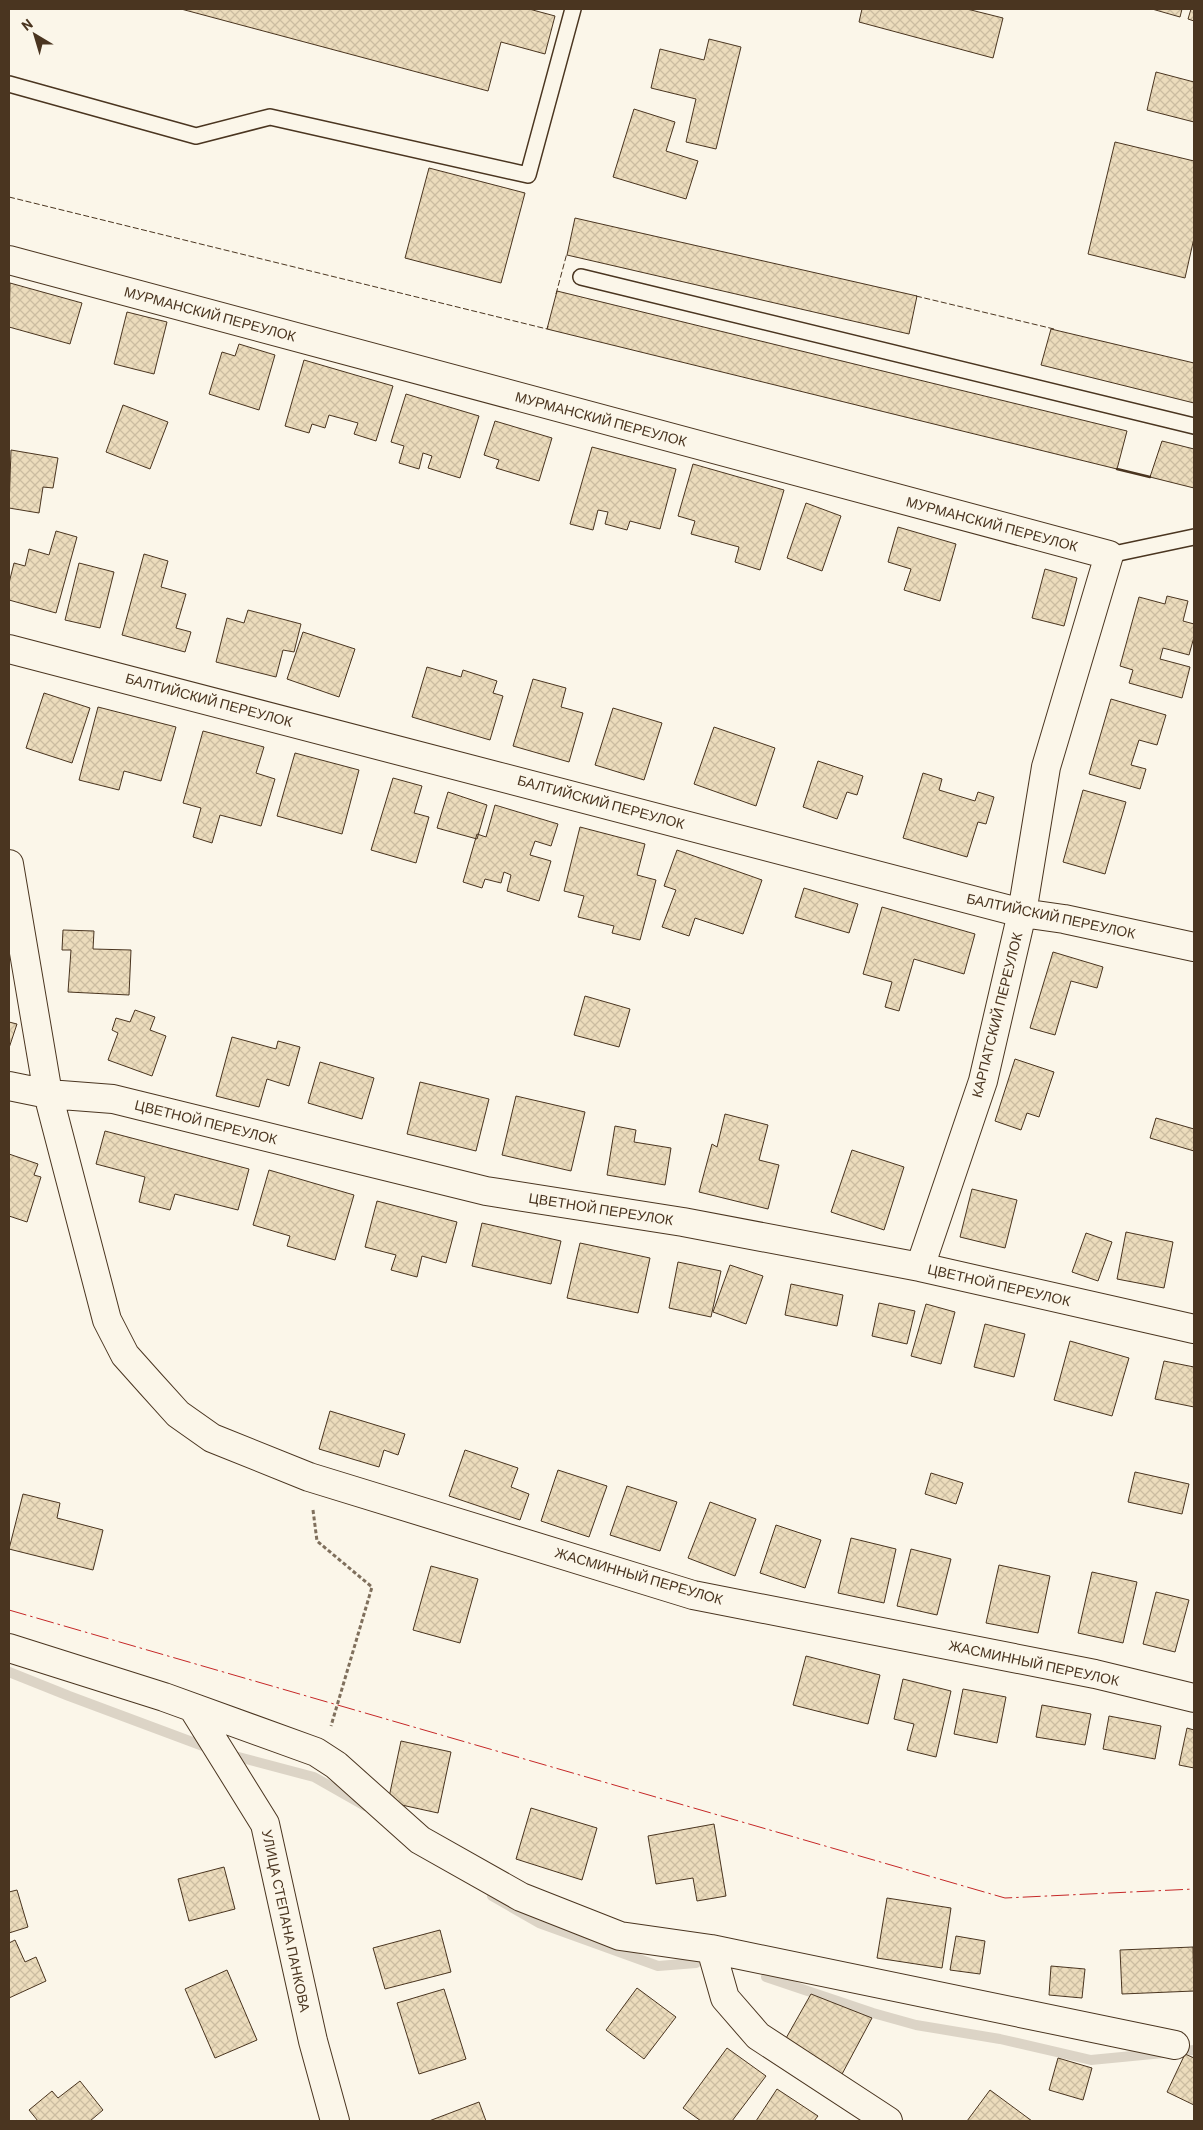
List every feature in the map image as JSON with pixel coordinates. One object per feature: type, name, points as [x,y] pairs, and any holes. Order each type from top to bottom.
[{"type":"street","name":"МУРМАНСКИЙ ПЕРЕУЛОК","points":[[9,260],[1109,555]]},
{"type":"street","name":"КАРПАТСКИЙ ПЕРЕУЛОК","points":[[920,1267],[983,1081],[1022,913],[1046,767],[1109,555]]},
{"type":"street","name":"БАЛТИЙСКИЙ ПЕРЕУЛОК","points":[[9,649],[1022,913],[1064,919],[1194,947]]},
{"type":"street","name":"ЖАСМИННЫЙ ПЕРЕУЛОК","points":[[9,864],[48,1094],[107,1320],[125,1355],[178,1414],[212,1438],[309,1477],[693,1595],[1095,1674],[1194,1698]]},
{"type":"street","name":"ЦВЕТНОЙ ПЕРЕУЛОК","points":[[9,1086],[48,1094],[113,1099],[486,1191],[683,1222],[920,1267],[1194,1329]]},
{"type":"street","points":[[9,1648],[164,1697],[199,1717],[316,1752],[336,1765],[420,1840],[520,1897],[620,1936],[711,1949],[1175,2045]]},
{"type":"street","name":"УЛИЦА СТЕПАНА ПАНКОВА","points":[[199,1717],[265,1824],[313,2041],[335,2121]]},
{"type":"street","points":[[711,1949],[725,1998],[758,2036],[888,2121]]},
{"type":"lane","points":[[9,84],[196,136],[270,117],[528,175],[573,9]]},
{"type":"lane","points":[[581,277],[1194,426]]},
{"type":"lane","name":"МУРМАНСКИЙ ПЕРЕУЛОК","points":[[1109,555],[1194,537]]},
{"type":"path","points":[[309,1477],[316,1541],[372,1587],[330,1731]]},
{"type":"building","points":[[181,9],[529,9],[555,16],[545,54],[501,42],[488,91]]},
{"type":"building","points":[[862,9],[967,9],[1003,18],[993,58],[859,22]]},
{"type":"building","points":[[1152,9],[1182,9],[1180,17]]},
{"type":"building","points":[[1191,9],[1194,9],[1194,21],[1188,19]]},
{"type":"building","points":[[709,39],[741,47],[716,149],[686,142],[696,99],[651,88],[660,49],[704,60]]},
{"type":"building","points":[[1156,72],[1194,82],[1194,122],[1147,110]]},
{"type":"building","points":[[634,109],[675,122],[666,151],[698,161],[686,199],[613,177]]},
{"type":"building","points":[[1115,142],[1194,161],[1194,238],[1185,278],[1088,254]]},
{"type":"building","points":[[429,168],[525,193],[501,283],[405,258]]},
{"type":"building","points":[[575,218],[917,296],[909,334],[567,255]]},
{"type":"building","points":[[10,283],[82,303],[70,344],[9,327]]},
{"type":"building","points":[[557,291],[1127,431],[1117,469],[547,329]]},
{"type":"building","points":[[127,312],[167,322],[154,374],[114,364]]},
{"type":"building","points":[[1051,329],[1194,363],[1194,403],[1041,365]]},
{"type":"building","points":[[239,344],[275,355],[259,410],[209,394],[222,352],[235,356]]},
{"type":"building","points":[[304,360],[393,386],[376,441],[354,434],[358,423],[329,415],[325,428],[312,424],[309,433],[285,426]]},
{"type":"building","points":[[406,394],[479,416],[460,478],[428,468],[432,456],[423,453],[419,469],[399,463],[404,446],[391,442]]},
{"type":"building","points":[[123,405],[168,422],[150,469],[106,452]]},
{"type":"building","points":[[495,421],[552,438],[539,481],[496,468],[499,460],[484,455]]},
{"type":"building","points":[[1162,441],[1194,449],[1194,488],[1150,477]]},
{"type":"building","points":[[592,447],[676,469],[660,529],[630,521],[627,530],[605,524],[608,512],[598,510],[593,530],[570,524]]},
{"type":"building","points":[[11,450],[58,458],[53,488],[43,487],[39,513],[9,508]]},
{"type":"building","points":[[693,464],[784,490],[760,570],[735,562],[739,547],[691,534],[695,521],[678,516]]},
{"type":"building","points":[[806,503],[841,516],[822,571],[787,558]]},
{"type":"building","points":[[898,527],[956,544],[940,601],[904,590],[911,569],[888,562]]},
{"type":"building","points":[[56,531],[77,537],[56,613],[9,600],[9,583],[14,563],[25,566],[29,549],[49,555]]},
{"type":"building","points":[[144,554],[168,561],[161,587],[186,594],[176,628],[191,632],[185,652],[122,635]]},
{"type":"building","points":[[79,563],[114,572],[100,628],[65,620]]},
{"type":"building","points":[[1045,569],[1077,578],[1064,626],[1032,618]]},
{"type":"building","points":[[1167,596],[1188,601],[1183,621],[1194,624],[1194,637],[1189,655],[1163,648],[1160,659],[1190,667],[1182,698],[1129,683],[1133,670],[1120,666],[1139,597],[1165,604]]},
{"type":"building","points":[[248,610],[301,624],[294,652],[283,650],[276,677],[216,662],[227,618],[244,623]]},
{"type":"building","points":[[303,632],[355,649],[339,697],[287,679]]},
{"type":"building","points":[[427,667],[461,677],[463,670],[497,681],[493,693],[503,696],[490,740],[412,717]]},
{"type":"building","points":[[533,679],[566,688],[561,707],[583,713],[569,762],[513,746]]},
{"type":"building","points":[[44,693],[90,708],[72,763],[26,748]]},
{"type":"building","points":[[1111,699],[1166,715],[1157,745],[1139,740],[1131,765],[1146,769],[1140,789],[1089,774]]},
{"type":"building","points":[[98,707],[176,727],[161,781],[124,771],[119,790],[79,780]]},
{"type":"building","points":[[613,708],[662,723],[644,780],[595,765]]},
{"type":"building","points":[[714,727],[775,748],[756,806],[694,784]]},
{"type":"building","points":[[203,731],[264,747],[256,773],[275,779],[261,826],[220,815],[212,843],[193,837],[201,808],[183,803]]},
{"type":"building","points":[[295,753],[359,770],[342,834],[277,816]]},
{"type":"building","points":[[818,761],[863,776],[857,795],[847,792],[837,819],[803,807]]},
{"type":"building","points":[[923,773],[942,779],[939,790],[975,801],[978,792],[994,797],[986,824],[978,822],[967,857],[903,838]]},
{"type":"building","points":[[393,778],[422,786],[414,813],[429,817],[416,863],[371,850]]},
{"type":"building","points":[[1083,790],[1126,802],[1105,874],[1063,862]]},
{"type":"building","points":[[448,792],[487,805],[477,839],[437,828]]},
{"type":"building","points":[[495,805],[558,824],[551,846],[535,841],[530,855],[551,861],[539,901],[507,891],[511,875],[504,872],[501,883],[485,879],[482,888],[463,882],[477,834],[486,837]]},
{"type":"building","points":[[580,827],[645,844],[637,875],[656,880],[640,940],[612,933],[614,926],[578,917],[584,896],[564,891]]},
{"type":"building","points":[[677,850],[762,880],[743,934],[695,918],[689,936],[662,927],[676,890],[664,886]]},
{"type":"building","points":[[804,888],[858,904],[849,933],[795,917]]},
{"type":"building","points":[[882,907],[975,934],[964,974],[914,959],[899,1011],[885,1007],[892,982],[863,974]]},
{"type":"building","points":[[63,930],[94,931],[93,949],[131,950],[129,995],[68,992],[71,950],[62,950]]},
{"type":"building","points":[[1053,952],[1103,967],[1097,988],[1071,981],[1055,1035],[1030,1028]]},
{"type":"building","points":[[585,996],[630,1009],[619,1047],[574,1035]]},
{"type":"building","points":[[135,1010],[155,1017],[150,1030],[166,1036],[152,1076],[108,1060],[118,1033],[112,1030],[116,1018],[130,1022]]},
{"type":"building","points":[[9,1022],[17,1024],[9,1048]]},
{"type":"building","points":[[232,1037],[276,1049],[278,1041],[300,1047],[289,1086],[267,1079],[259,1107],[216,1096]]},
{"type":"building","points":[[1015,1059],[1054,1072],[1039,1117],[1027,1113],[1021,1130],[995,1121]]},
{"type":"building","points":[[320,1062],[374,1078],[362,1119],[308,1103]]},
{"type":"building","points":[[420,1082],[489,1099],[476,1151],[407,1134]]},
{"type":"building","points":[[516,1096],[585,1112],[571,1171],[502,1155]]},
{"type":"building","points":[[725,1114],[768,1125],[759,1160],[779,1165],[768,1209],[699,1192],[712,1144],[717,1147]]},
{"type":"building","points":[[1156,1118],[1194,1129],[1194,1151],[1150,1138]]},
{"type":"building","points":[[615,1126],[636,1130],[634,1142],[671,1148],[665,1185],[607,1175]]},
{"type":"building","points":[[105,1131],[249,1169],[238,1210],[175,1194],[170,1210],[139,1202],[145,1177],[96,1164]]},
{"type":"building","points":[[852,1150],[904,1167],[884,1230],[831,1212]]},
{"type":"building","points":[[9,1154],[38,1164],[34,1175],[41,1177],[27,1222],[9,1216]]},
{"type":"building","points":[[269,1170],[354,1195],[335,1260],[287,1246],[290,1236],[253,1225]]},
{"type":"building","points":[[972,1189],[1017,1200],[1005,1248],[960,1237]]},
{"type":"building","points":[[377,1201],[457,1222],[446,1263],[422,1256],[417,1277],[391,1270],[396,1255],[365,1247]]},
{"type":"building","points":[[482,1223],[561,1241],[551,1284],[472,1266]]},
{"type":"building","points":[[1126,1232],[1173,1242],[1164,1288],[1117,1279]]},
{"type":"building","points":[[1086,1233],[1112,1242],[1098,1281],[1072,1272]]},
{"type":"building","points":[[580,1243],[650,1258],[638,1313],[567,1298]]},
{"type":"building","points":[[678,1262],[721,1271],[711,1317],[669,1308]]},
{"type":"building","points":[[730,1265],[763,1276],[746,1324],[713,1312]]},
{"type":"building","points":[[791,1284],[843,1295],[837,1326],[785,1315]]},
{"type":"building","points":[[879,1303],[915,1311],[907,1344],[872,1336]]},
{"type":"building","points":[[926,1304],[955,1312],[941,1364],[911,1356]]},
{"type":"building","points":[[985,1324],[1025,1334],[1014,1377],[974,1367]]},
{"type":"building","points":[[1070,1341],[1129,1358],[1112,1416],[1054,1400]]},
{"type":"building","points":[[1164,1361],[1194,1367],[1194,1407],[1155,1399]]},
{"type":"building","points":[[330,1411],[405,1434],[398,1455],[384,1450],[379,1467],[319,1449]]},
{"type":"building","points":[[465,1450],[518,1468],[511,1487],[529,1494],[520,1520],[449,1496]]},
{"type":"building","points":[[558,1470],[607,1486],[589,1537],[541,1521]]},
{"type":"building","points":[[1135,1472],[1189,1484],[1182,1514],[1128,1502]]},
{"type":"building","points":[[931,1473],[963,1483],[956,1504],[925,1494]]},
{"type":"building","points":[[627,1486],[677,1502],[660,1551],[610,1535]]},
{"type":"building","points":[[23,1494],[60,1503],[57,1518],[103,1530],[93,1570],[9,1549]]},
{"type":"building","points":[[710,1502],[756,1519],[735,1576],[688,1558]]},
{"type":"building","points":[[776,1525],[821,1540],[805,1588],[760,1573]]},
{"type":"building","points":[[851,1538],[896,1549],[884,1603],[838,1593]]},
{"type":"building","points":[[911,1549],[951,1559],[937,1615],[897,1606]]},
{"type":"building","points":[[999,1565],[1050,1576],[1038,1633],[986,1623]]},
{"type":"building","points":[[431,1566],[478,1579],[460,1643],[413,1630]]},
{"type":"building","points":[[1092,1572],[1137,1582],[1123,1643],[1078,1633]]},
{"type":"building","points":[[1156,1592],[1189,1600],[1175,1652],[1143,1644]]},
{"type":"building","points":[[806,1656],[880,1675],[868,1724],[793,1705]]},
{"type":"building","points":[[903,1679],[951,1691],[936,1757],[907,1750],[914,1724],[894,1719]]},
{"type":"building","points":[[963,1689],[1006,1697],[997,1743],[954,1734]]},
{"type":"building","points":[[1042,1705],[1091,1714],[1085,1745],[1036,1737]]},
{"type":"building","points":[[1109,1716],[1161,1726],[1155,1759],[1103,1749]]},
{"type":"building","points":[[1187,1728],[1194,1730],[1194,1768],[1179,1765]]},
{"type":"building","points":[[401,1741],[451,1752],[438,1813],[388,1802]]},
{"type":"building","points":[[531,1808],[597,1828],[582,1880],[516,1859]]},
{"type":"building","points":[[714,1824],[726,1896],[697,1901],[693,1878],[656,1884],[648,1836]]},
{"type":"building","points":[[224,1867],[235,1909],[189,1921],[178,1879]]},
{"type":"building","points":[[17,1890],[28,1927],[9,1933],[9,1892]]},
{"type":"building","points":[[887,1898],[951,1908],[942,1968],[877,1958]]},
{"type":"building","points":[[440,1930],[451,1972],[385,1989],[373,1948]]},
{"type":"building","points":[[956,1936],[985,1941],[980,1974],[950,1970]]},
{"type":"building","points":[[15,1940],[25,1962],[36,1957],[46,1981],[9,1998],[9,1943]]},
{"type":"building","points":[[1193,1947],[1194,1991],[1122,1994],[1120,1950]]},
{"type":"building","points":[[1051,1966],[1085,1969],[1082,1998],[1049,1995]]},
{"type":"building","points":[[227,1970],[257,2040],[215,2058],[185,1989]]},
{"type":"building","points":[[637,1988],[676,2017],[644,2059],[606,2030]]},
{"type":"building","points":[[444,1989],[466,2059],[419,2074],[397,2003]]},
{"type":"building","points":[[811,1994],[872,2018],[841,2076],[785,2040]]},
{"type":"building","points":[[727,2048],[766,2076],[732,2121],[701,2121],[683,2108]]},
{"type":"building","points":[[1185,2054],[1194,2058],[1194,2105],[1167,2092]]},
{"type":"building","points":[[1058,2058],[1092,2068],[1083,2100],[1049,2090]]},
{"type":"building","points":[[80,2081],[103,2110],[90,2121],[38,2121],[29,2110],[52,2091],[58,2098]]},
{"type":"building","points":[[777,2089],[818,2116],[814,2121],[756,2121]]},
{"type":"building","points":[[990,2090],[1032,2121],[967,2121]]},
{"type":"building","points":[[479,2102],[486,2121],[429,2121]]},
{"type":"waterway","points":[[9,1672],[211,1749]]},
{"type":"waterway","points":[[227,1754],[314,1777],[365,1806]]},
{"type":"waterway","points":[[492,1896],[539,1923],[658,1966],[696,1963]]},
{"type":"waterway","points":[[766,1977],[873,2013],[916,2025],[1000,2039],[1091,2060],[1194,2050]]},
{"type":"fence","points":[[9,197],[547,329],[548,326]]},
{"type":"fence","points":[[556,294],[567,253]]},
{"type":"fence","points":[[916,296],[1054,329]]},
{"type":"wall","points":[[1117,469],[1150,477]]},
{"type":"power","points":[[9,1610],[1005,1898],[1194,1889]]}]
